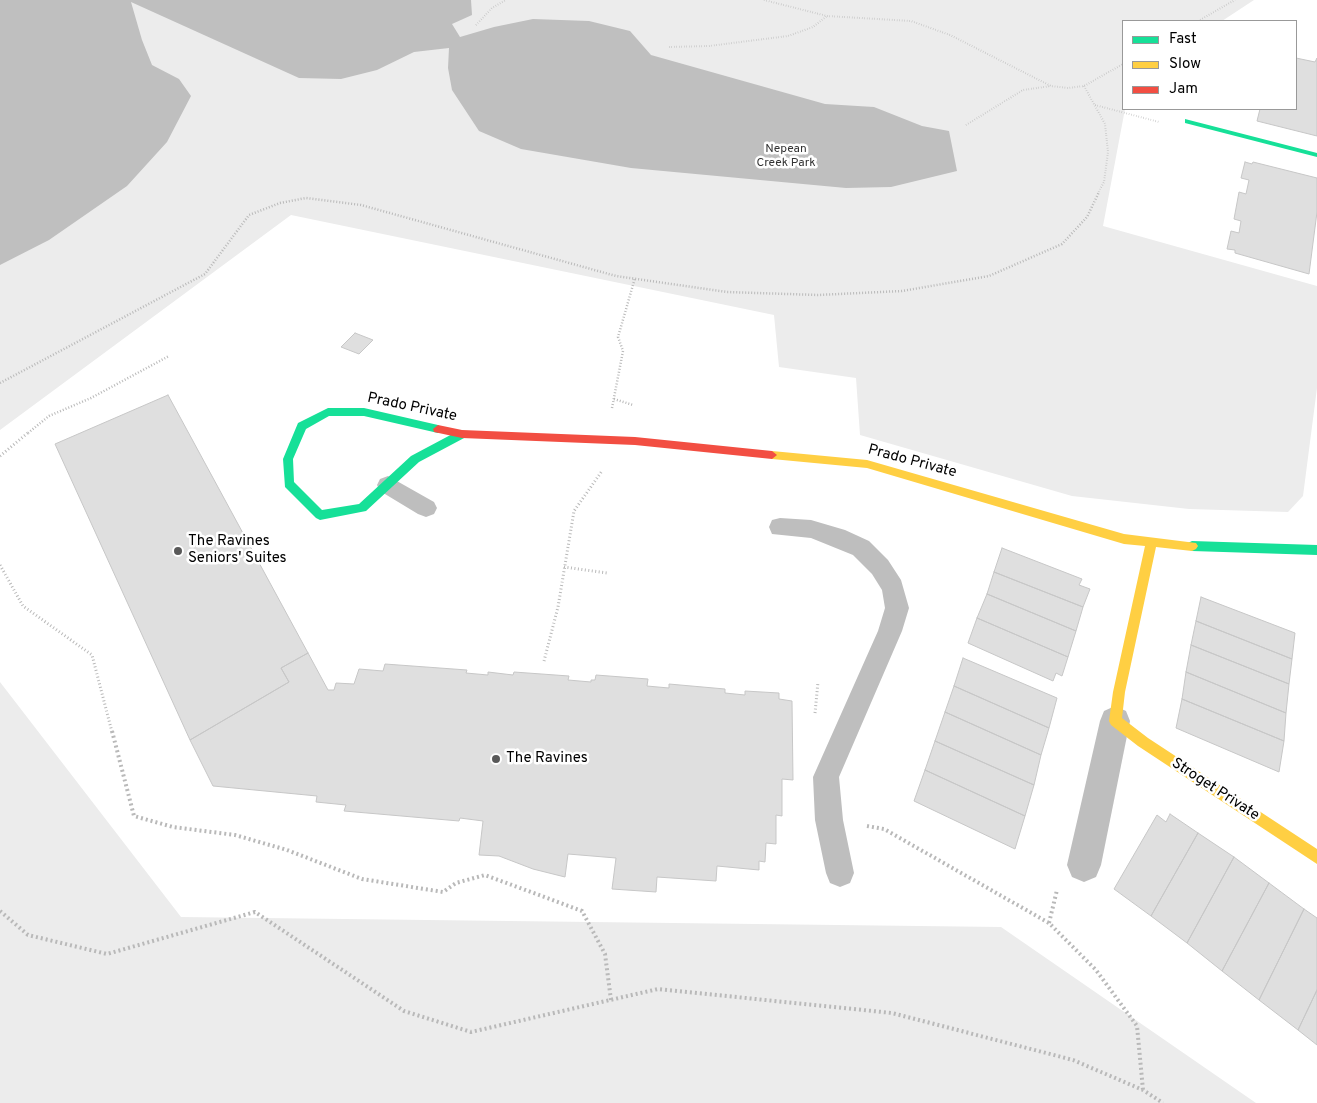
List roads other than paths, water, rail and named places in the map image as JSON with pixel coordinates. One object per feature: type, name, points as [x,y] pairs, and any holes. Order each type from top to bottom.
[{"type":"street","points":[[1188,121],[1317,155]]},
{"type":"street","name":"Prado Private","points":[[462,434],[415,459],[362,508],[320,515],[289,484],[288,459],[302,426],[328,412],[364,412],[462,434],[635,441],[868,464],[1124,539],[1213,548],[1317,550]]},
{"type":"street","points":[[1084,865],[1152,541]]},
{"type":"street","name":"Stroget Private","points":[[1115,720],[1143,742],[1317,857]]},
{"type":"lane","points":[[388,485],[426,508]]},
{"type":"lane","points":[[780,526],[819,532],[837,537],[860,548],[880,567],[889,581],[893,588],[897,608],[890,631],[826,777],[829,820],[840,873]]},
{"type":"place","name":"The Ravines Seniors' Suites","points":[[178,551]]},
{"type":"place","name":"The Ravines","points":[[496,759]]},
{"type":"park label","name":"Nepean Creek Park","points":[[786,157]]}]
